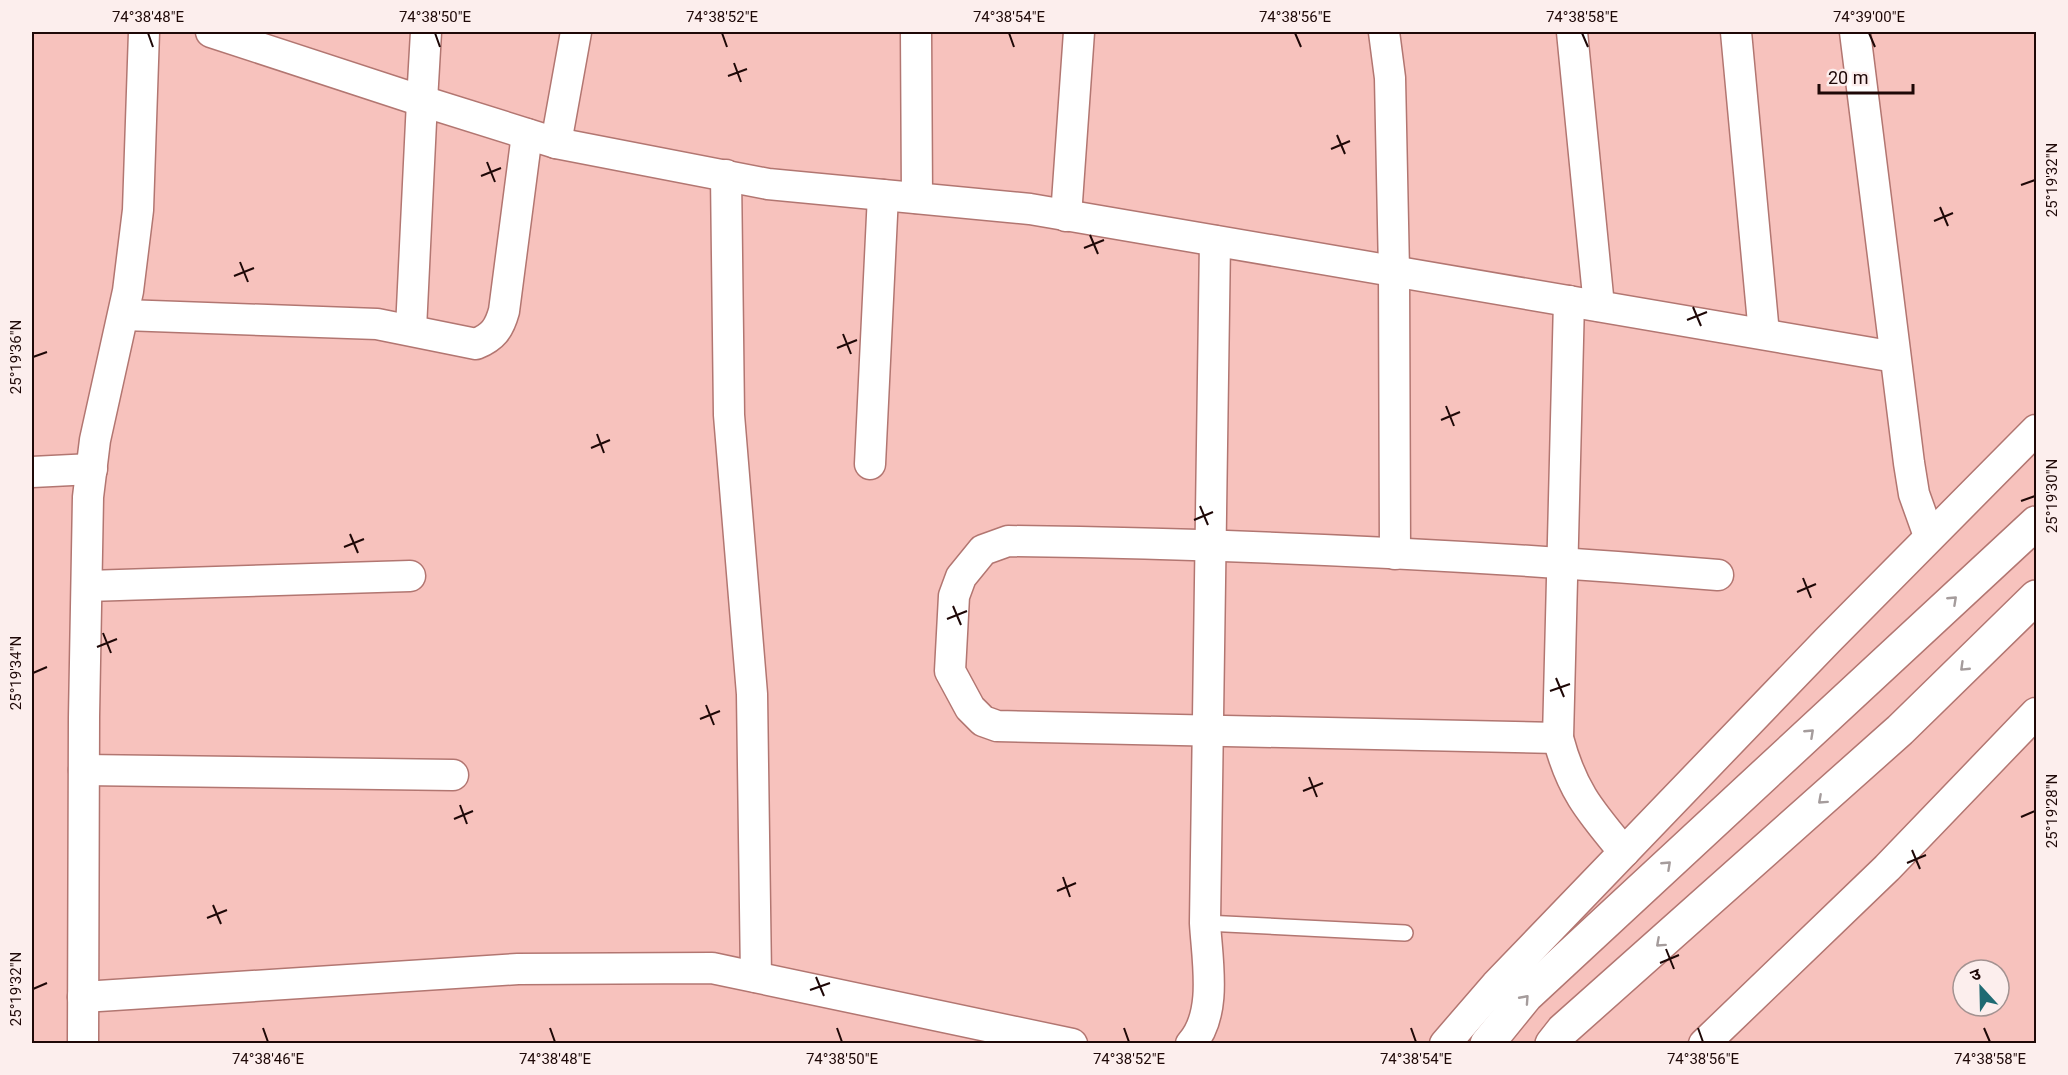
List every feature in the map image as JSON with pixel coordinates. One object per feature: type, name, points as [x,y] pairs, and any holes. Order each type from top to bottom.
[{"type":"main road","points":[[1487,1044],[1526,996],[2037,523]]},
{"type":"main road","points":[[1552,1044],[1563,1030],[1900,730],[2037,597]]},
{"type":"street","points":[[83,1044],[88,497],[96,440],[123,315],[138,210],[144,32]]},
{"type":"street","points":[[211,32],[556,143],[768,184],[1030,209],[1895,357]]},
{"type":"street","points":[[411,329],[426,32]]},
{"type":"street","points":[[556,143],[576,32]]},
{"type":"street","points":[[916,32],[917,198]]},
{"type":"street","points":[[1066,216],[1079,32]]},
{"type":"street","points":[[1384,32],[1390,78],[1394,272],[1395,554]]},
{"type":"street","points":[[1572,32],[1599,306]]},
{"type":"street","points":[[1736,32],[1764,334]]},
{"type":"street","points":[[1855,32],[1914,494],[1929,536]]},
{"type":"street","points":[[123,315],[377,324],[411,329],[435,337],[476,344],[490,338],[500,326],[527,134]]},
{"type":"street","points":[[726,175],[729,415],[752,694],[756,977]]},
{"type":"street","points":[[870,464],[883,195]]},
{"type":"street","points":[[1191,1044],[1198,1035],[1208,990],[1205,923],[1215,241]]},
{"type":"street","points":[[1569,301],[1558,738],[1566,770],[1580,797],[1624,852]]},
{"type":"street","points":[[1445,1044],[1496,985],[1624,852],[1929,536],[2037,430]]},
{"type":"street","points":[[32,472],[92,469]]},
{"type":"street","points":[[1558,738],[1209,733],[997,726],[983,721],[970,708],[950,671],[954,596],[961,577],[983,550],[1008,541],[1212,544],[1563,562],[1718,575]]},
{"type":"street","points":[[87,586],[410,576]]},
{"type":"street","points":[[1704,1044],[1887,868],[2037,713]]},
{"type":"street","points":[[84,770],[453,775]]},
{"type":"street","points":[[83,997],[518,969],[712,968],[1062,1043]]},
{"type":"lane","points":[[1205,923],[1405,933]]}]
